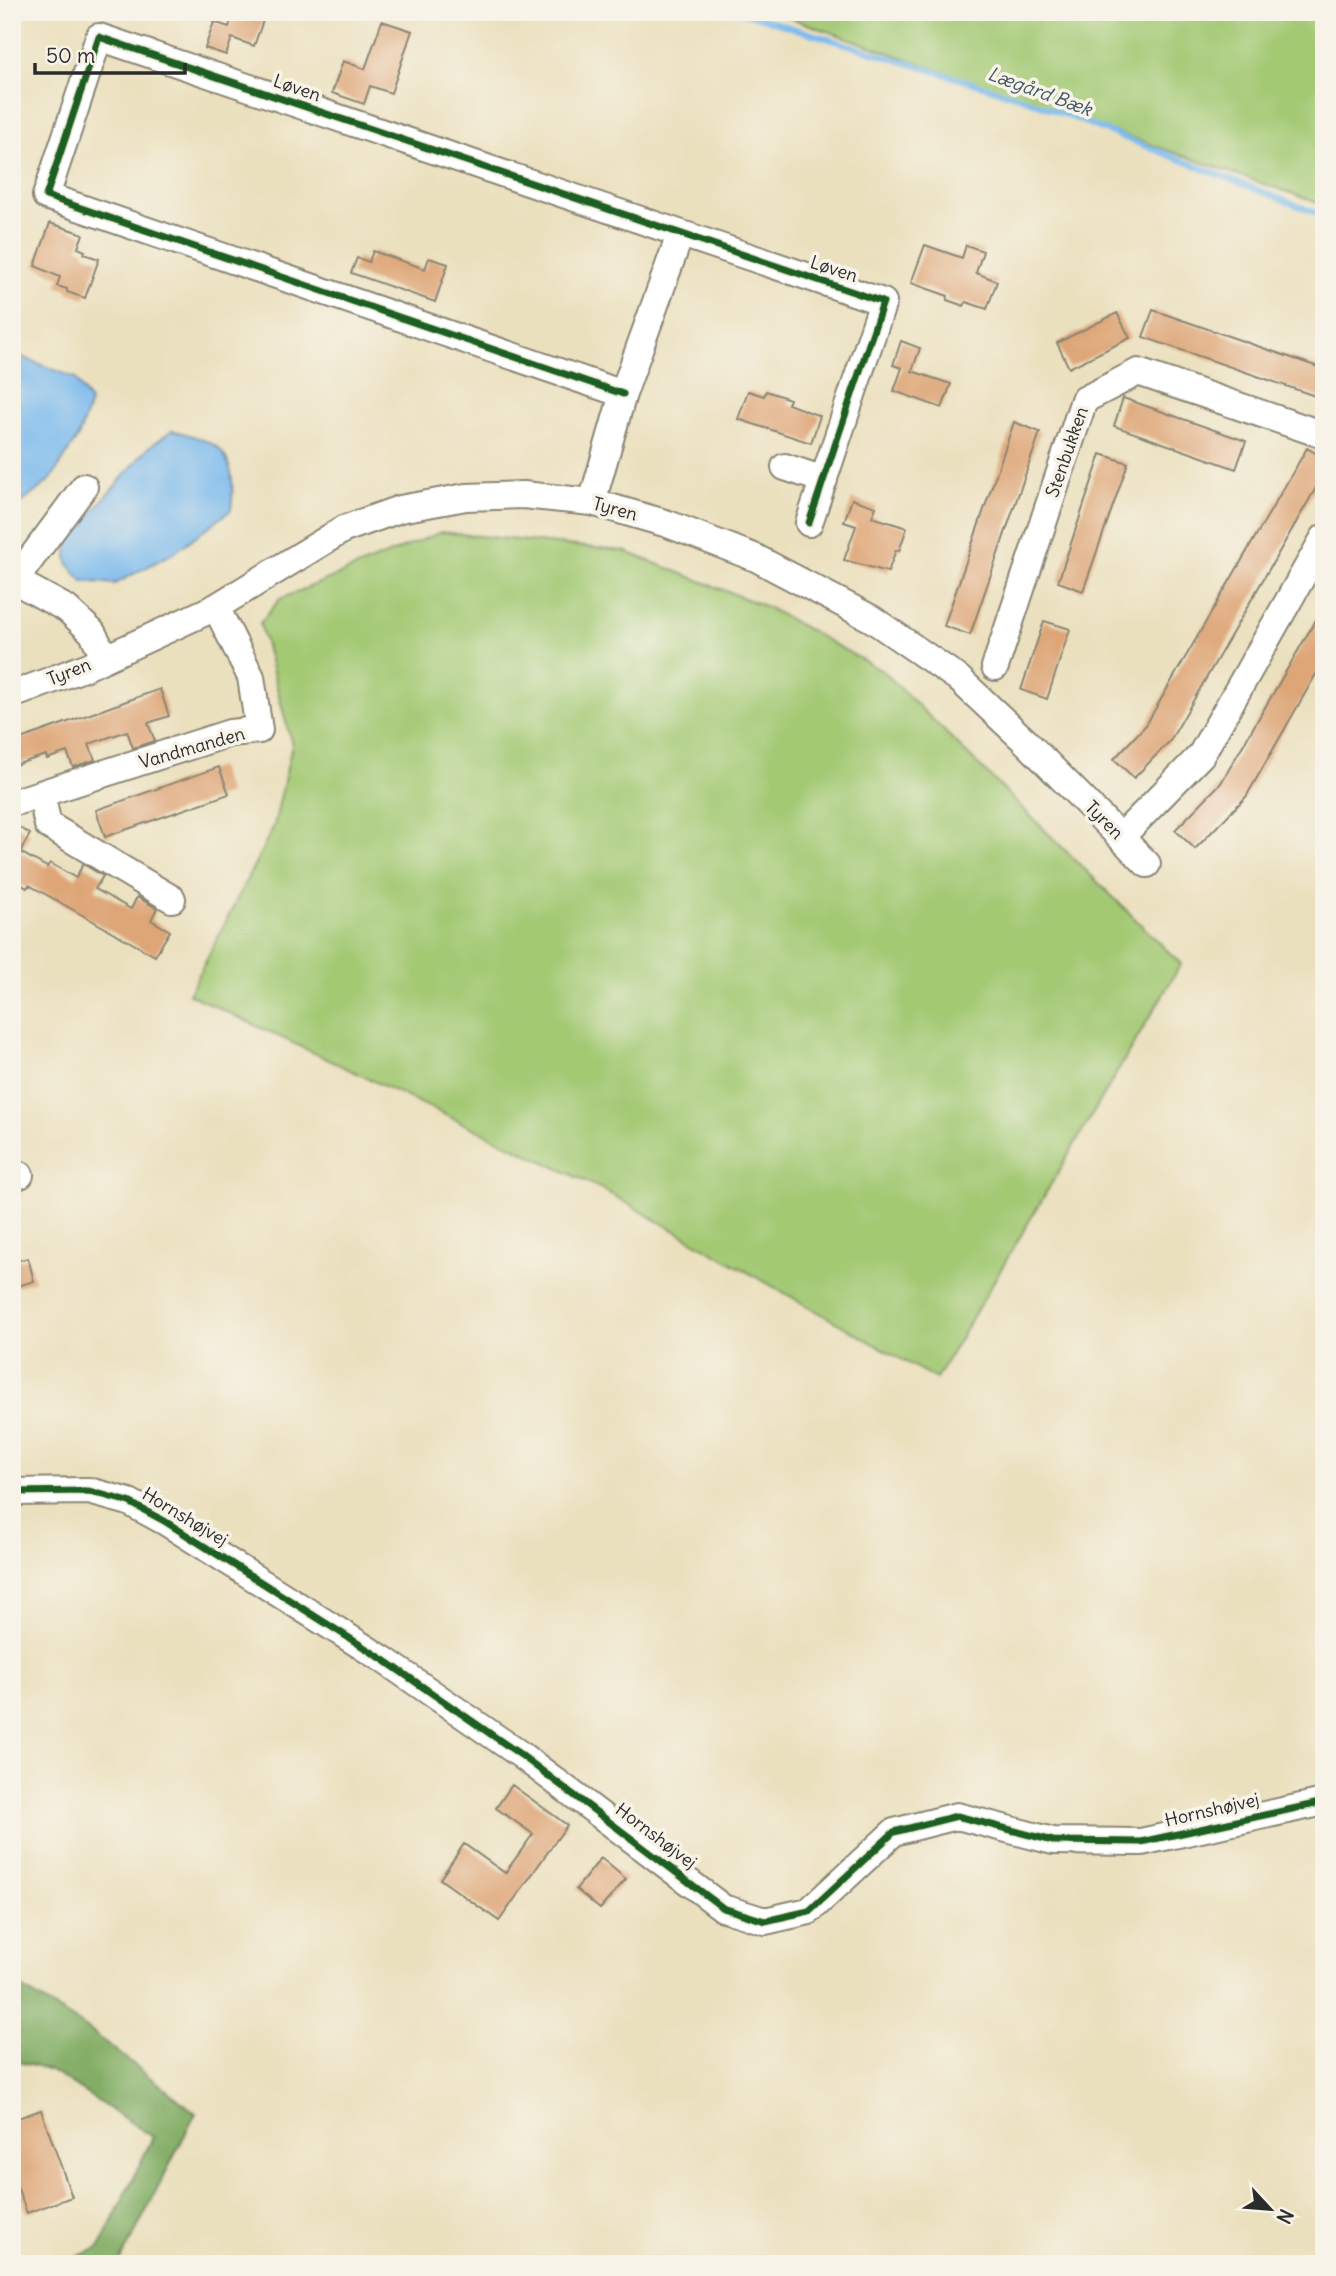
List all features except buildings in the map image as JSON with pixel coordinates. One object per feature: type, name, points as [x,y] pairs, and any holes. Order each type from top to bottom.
[{"type":"street","name":"Løven","points":[[623,394],[46,196],[99,37],[883,302],[809,523]]},
{"type":"street","points":[[592,502],[623,394],[680,234]]},
{"type":"street","name":"Stenbukken","points":[[995,667],[1084,400],[1138,372],[1324,435]]},
{"type":"street","points":[[785,467],[824,480]]},
{"type":"street","points":[[84,486],[14,579],[67,609],[92,632],[105,657]]},
{"type":"street","name":"Tyren","points":[[12,695],[216,607],[344,530],[400,509],[466,497],[523,495],[592,502],[668,524],[756,558],[872,619],[958,678],[1147,864]]},
{"type":"street","points":[[1121,837],[1201,755],[1324,538]]},
{"type":"street","name":"Vandmanden","points":[[12,803],[230,733],[259,730],[251,677],[216,607]]},
{"type":"street","points":[[41,794],[48,825],[172,898]]},
{"type":"street","name":"Hornshøjvej","points":[[12,1492],[89,1491],[129,1502],[166,1522],[384,1660],[521,1755],[723,1908],[765,1921],[809,1911],[894,1832],[957,1816],[1054,1841],[1141,1842],[1324,1802]]},
{"type":"green space","points":[[773,12],[1324,12],[1324,205]]},
{"type":"green space","points":[[441,532],[624,551],[767,607],[884,672],[1181,964],[936,1379],[600,1188],[189,994],[274,826],[292,745],[260,623],[280,599]]},
{"type":"green space","points":[[12,1982],[83,2025],[196,2113],[119,2264],[58,2264],[99,2248],[153,2137],[51,2071],[12,2060]]},
{"type":"water","points":[[12,353],[75,378],[90,402],[79,435],[51,479],[12,511]]},
{"type":"water","points":[[172,430],[204,440],[221,451],[231,475],[231,510],[175,552],[115,584],[83,581],[68,562],[69,539],[147,449]]},
{"type":"waterway","name":"Lægård Bæk","points":[[741,12],[1025,99],[1324,216]]},
{"type":"cycle path","points":[[623,394],[46,196],[99,37],[883,302],[809,523]]},
{"type":"cycle path","points":[[12,1492],[89,1491],[129,1502],[166,1522],[384,1660],[521,1755],[723,1908],[765,1921],[809,1911],[894,1832],[957,1816],[1053,1841],[1141,1842],[1324,1802]]}]
